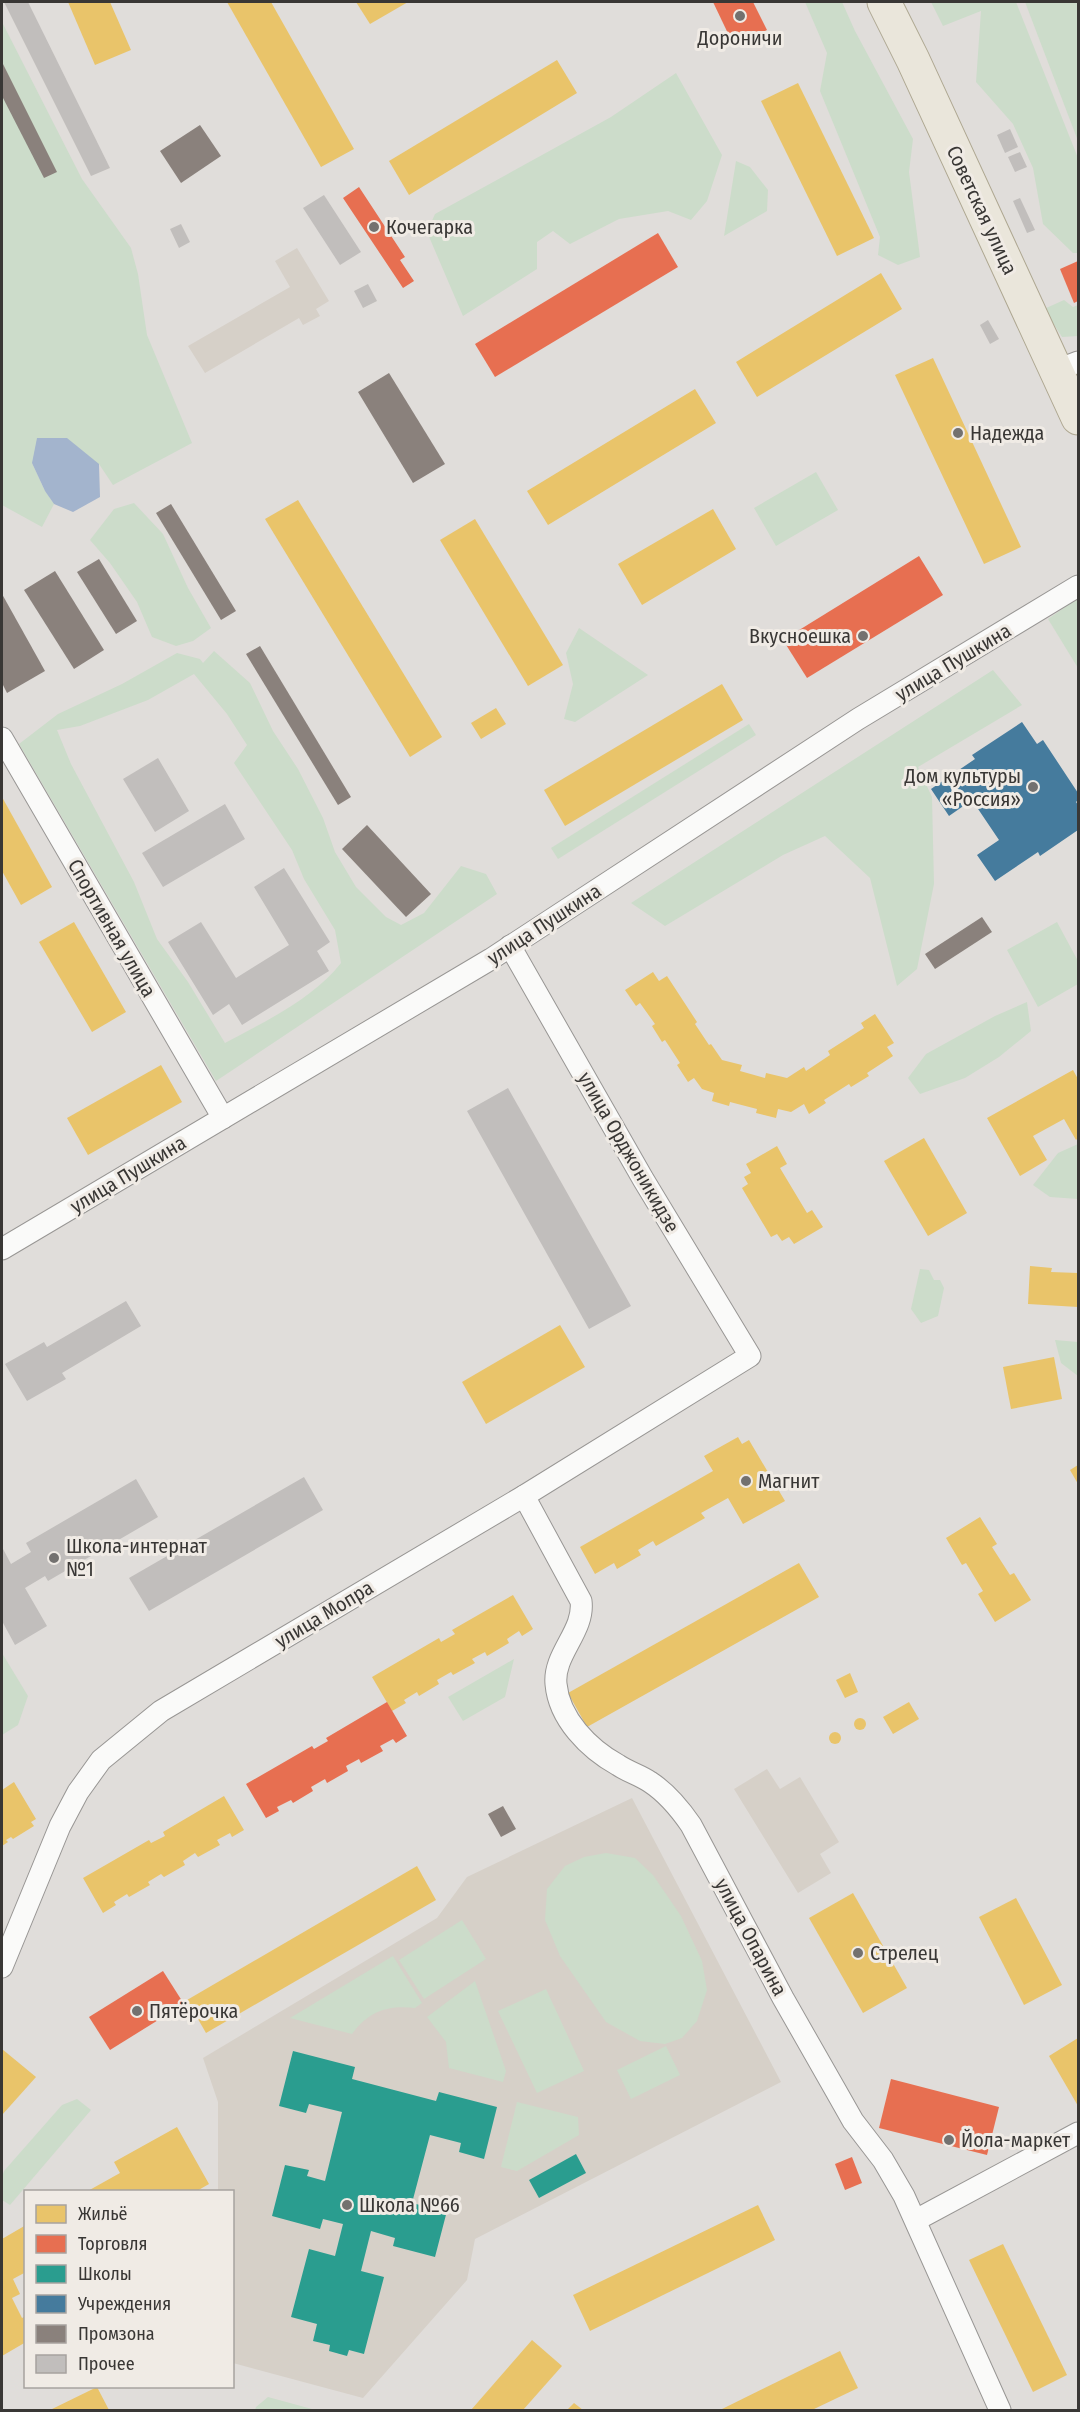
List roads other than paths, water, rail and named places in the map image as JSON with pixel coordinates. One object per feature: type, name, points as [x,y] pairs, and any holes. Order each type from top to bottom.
[{"type":"main road","name":"Советская улица","points":[[884,2],[1068,366],[1078,418]]},
{"type":"street","name":"улица Пушкина","points":[[2,1249],[510,946],[858,719],[1078,586]]},
{"type":"street","name":"Спортивная улица","points":[[2,738],[223,1118]]},
{"type":"street","name":"улица Орджоникидзе","points":[[510,946],[643,1179],[750,1356]]},
{"type":"street","name":"улица Мопра","points":[[2,1967],[69,1808],[89,1776],[121,1742],[161,1710],[524,1496],[750,1356]]},
{"type":"street","name":"улица Опарина","points":[[524,1496],[581,1601],[579,1620],[556,1675],[557,1691],[570,1721],[596,1751],[620,1767],[650,1782],[681,1810],[827,2076],[853,2121],[883,2160],[916,2220],[1000,2410]]},
{"type":"street","points":[[916,2220],[1078,2133]]},
{"type":"water","points":[[37,438],[67,438],[99,464],[100,497],[73,512],[54,504],[32,463]]},
{"type":"place","name":"Дороничи","points":[[740,16]]},
{"type":"place","name":"Кочегарка","points":[[374,227]]},
{"type":"place","name":"Надежда","points":[[958,433]]},
{"type":"place","name":"Вкусноешка","points":[[863,636]]},
{"type":"place","name":"Дом культуры «Россия»","points":[[1033,787]]},
{"type":"place","name":"Магнит","points":[[746,1481]]},
{"type":"place","name":"Школа-интернат №1","points":[[54,1558]]},
{"type":"place","name":"Стрелец","points":[[858,1953]]},
{"type":"place","name":"Пятёрочка","points":[[137,2011]]},
{"type":"place","name":"Йола-маркет","points":[[949,2140]]},
{"type":"place","name":"Школа №66","points":[[347,2205]]}]
